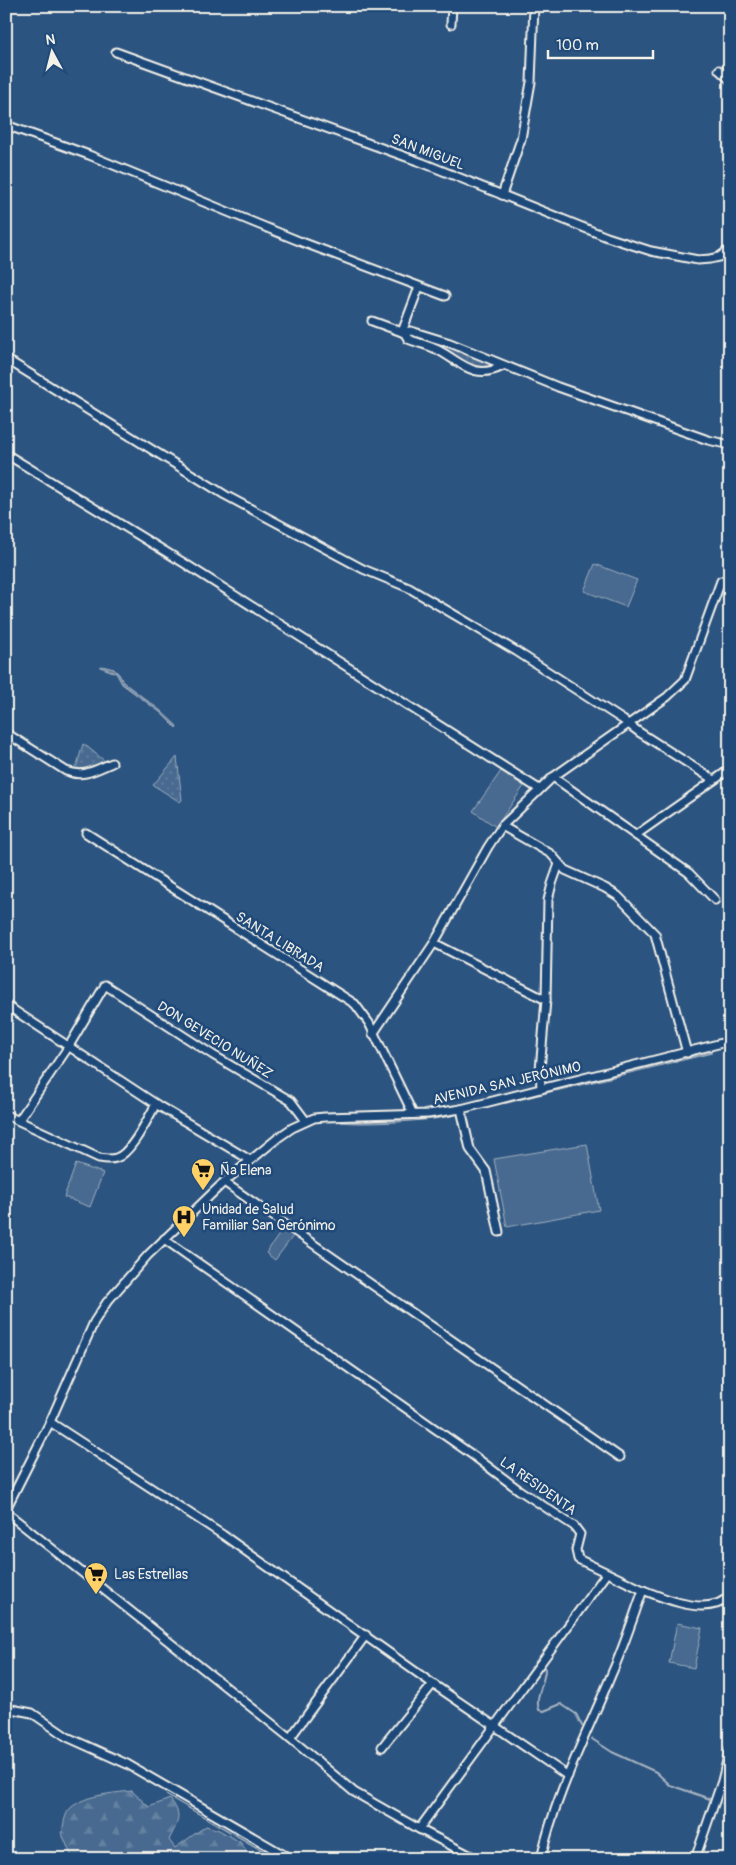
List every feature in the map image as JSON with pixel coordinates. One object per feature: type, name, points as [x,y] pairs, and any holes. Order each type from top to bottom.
[{"type":"street","points":[[451,24],[452,6]]},
{"type":"street","points":[[502,195],[514,165],[521,139],[531,82],[534,6]]},
{"type":"street","name":"SAN MIGUEL","points":[[116,52],[423,163],[601,235],[651,251],[698,260],[710,260],[719,257],[730,249]]},
{"type":"street","points":[[719,70],[730,80]]},
{"type":"street","points":[[6,125],[89,155],[299,241],[446,296]]},
{"type":"street","points":[[403,332],[419,287]]},
{"type":"street","points":[[372,321],[403,332],[411,330],[450,343],[500,362],[503,366],[673,428],[730,445]]},
{"type":"street","points":[[403,332],[408,339],[437,349],[470,370],[491,370],[503,366]]},
{"type":"street","points":[[6,359],[225,495],[363,568],[410,588],[516,651],[714,780]]},
{"type":"street","points":[[6,454],[184,563],[539,789]]},
{"type":"street","points":[[373,1034],[434,943],[483,855],[502,826],[553,777],[667,697],[685,680],[721,581]]},
{"type":"street","points":[[6,733],[75,775],[88,773],[112,763]]},
{"type":"street","points":[[636,835],[730,769]]},
{"type":"street","points":[[553,777],[690,873],[715,900]]},
{"type":"street","points":[[502,826],[551,854],[565,870],[618,896],[655,934],[687,1053]]},
{"type":"street","name":"SANTA LIBRADA","points":[[86,833],[354,1004],[361,1011],[414,1114]]},
{"type":"street","points":[[541,1089],[540,1070],[546,1000],[548,900],[559,864]]},
{"type":"street","points":[[434,943],[546,1000]]},
{"type":"street","name":"DON GEVECIO NUÑEZ","points":[[69,1046],[105,985],[213,1055],[291,1101],[306,1121]]},
{"type":"street","points":[[6,1006],[156,1104],[250,1160]]},
{"type":"street","name":"AVENIDA SAN JERÓNIMO","points":[[6,1510],[50,1422],[94,1322],[107,1302],[164,1239],[224,1182],[292,1128],[306,1121],[325,1117],[428,1114],[461,1109],[730,1041]]},
{"type":"street","points":[[18,1120],[69,1046]]},
{"type":"street","points":[[6,1115],[99,1158],[115,1158],[127,1151],[156,1104]]},
{"type":"street","points":[[461,1109],[470,1150],[482,1165],[488,1177],[499,1232]]},
{"type":"street","points":[[224,1182],[620,1457]]},
{"type":"street","name":"LA RESIDENTA","points":[[164,1239],[474,1456],[519,1490],[574,1526],[580,1534],[576,1550],[578,1559],[606,1574],[667,1600],[706,1606],[718,1604],[730,1596]]},
{"type":"street","points":[[50,1422],[223,1535],[433,1684],[568,1776]]},
{"type":"street","points":[[6,1510],[290,1738],[354,1792],[477,1859]]},
{"type":"street","points":[[419,1829],[606,1574]]},
{"type":"street","points":[[541,1859],[547,1830],[613,1672],[643,1590]]},
{"type":"street","points":[[290,1738],[366,1635]]},
{"type":"street","points":[[382,1747],[433,1684]]},
{"type":"street","points":[[6,1708],[32,1713],[67,1737],[127,1764],[291,1859]]},
{"type":"street","points":[[695,1859],[722,1781],[730,1748]]},
{"type":"green space","points":[[408,333],[444,343],[499,365],[477,369],[410,338]]},
{"type":"green space","points":[[595,564],[637,580],[626,607],[584,591]]},
{"type":"green space","points":[[83,744],[106,762],[90,770],[71,770],[77,765]]},
{"type":"green space","points":[[177,757],[182,800],[180,802],[153,785]]},
{"type":"green space","points":[[501,771],[524,786],[496,827],[473,811]]},
{"type":"green space","points":[[587,1144],[599,1210],[507,1227],[494,1159]]},
{"type":"green space","points":[[76,1164],[103,1173],[90,1207],[64,1197]]},
{"type":"green space","points":[[283,1229],[293,1236],[275,1260],[266,1253]]},
{"type":"green space","points":[[677,1623],[702,1628],[694,1668],[669,1663]]},
{"type":"green space","points":[[132,1791],[149,1807],[170,1799],[178,1815],[177,1824],[169,1840],[175,1848],[206,1826],[219,1830],[240,1842],[253,1859],[73,1859],[62,1834],[68,1811],[81,1801],[89,1798]]},
{"type":"water","points":[[100,667],[114,669],[123,682],[161,711],[177,726],[176,728],[161,713],[122,684],[116,673]]},
{"type":"water","points":[[711,1052],[712,1053],[555,1090]]},
{"type":"water","points":[[458,1114],[436,1119],[401,1122],[341,1122],[426,1119]]},
{"type":"water","points":[[166,1795],[278,1859],[276,1859]]},
{"type":"waterway","points":[[505,1103],[556,1090]]},
{"type":"waterway","points":[[545,1667],[538,1699],[539,1710],[544,1711],[561,1704],[576,1714],[582,1726]]},
{"type":"waterway","points":[[592,1739],[612,1752],[656,1772],[670,1785],[710,1799]]},
{"type":"waterway","points":[[722,1803],[730,1805]]},
{"type":"place","name":"Ña Elena","points":[[203,1191]]},
{"type":"place","name":"Unidad de Salud Familiar San Gerónimo","points":[[184,1238]]},
{"type":"place","name":"Las Estrellas","points":[[96,1595]]}]
